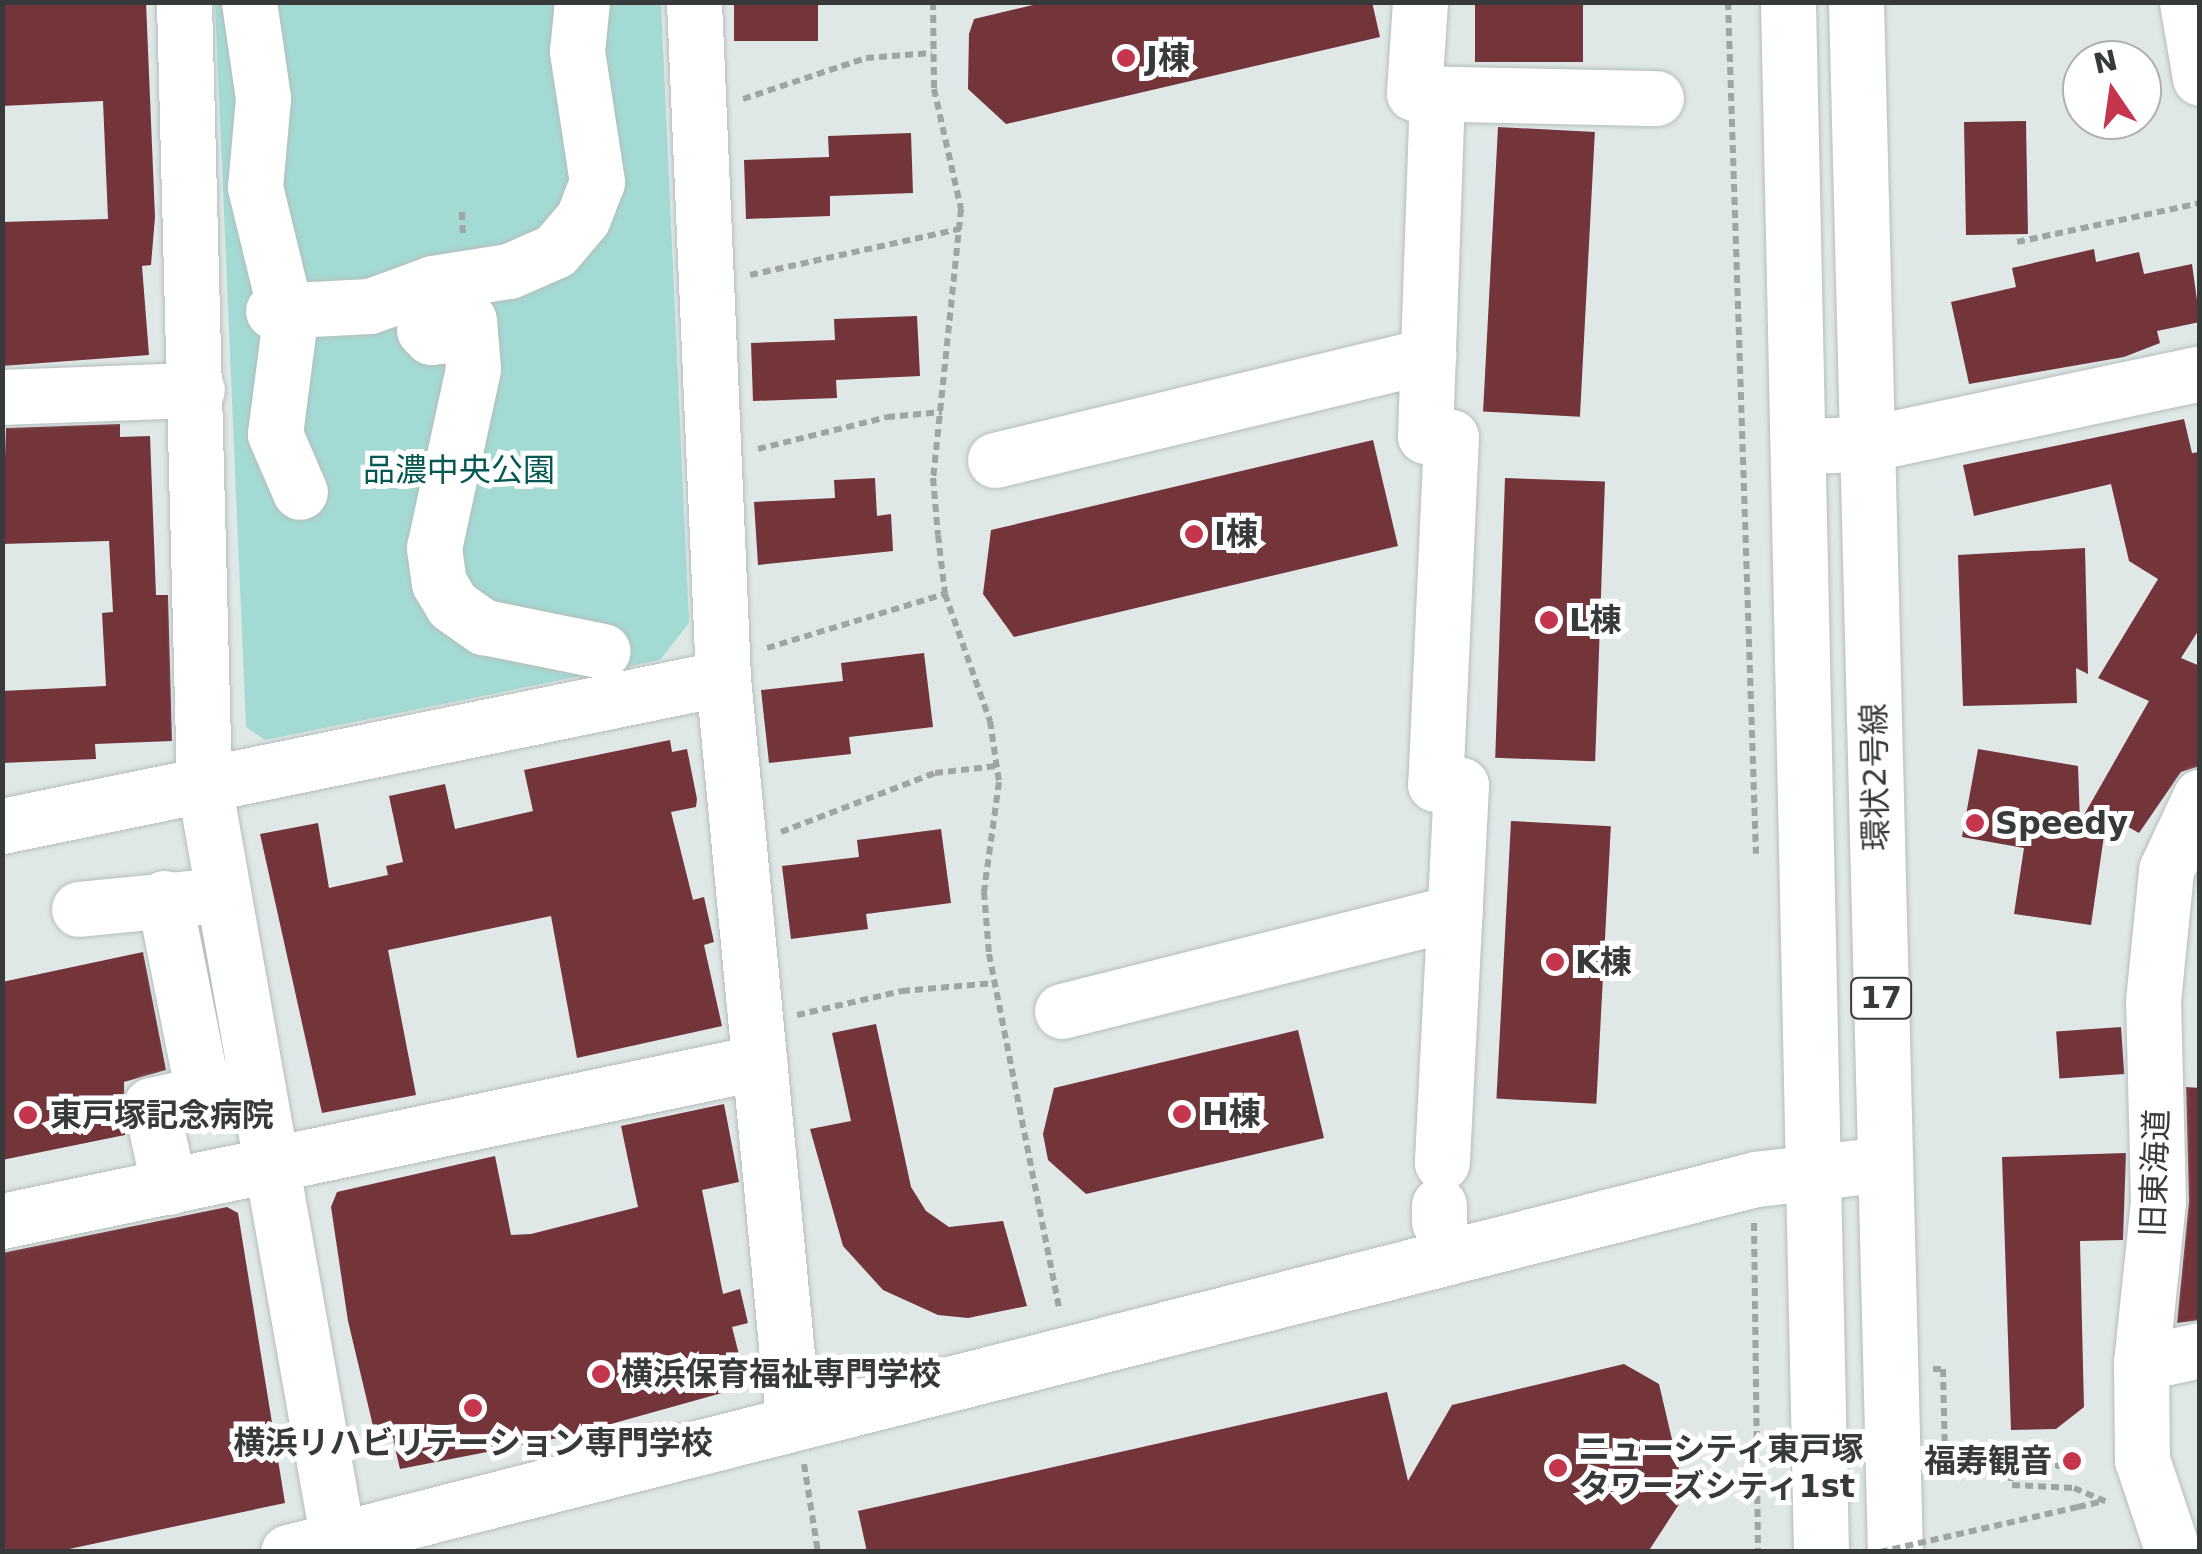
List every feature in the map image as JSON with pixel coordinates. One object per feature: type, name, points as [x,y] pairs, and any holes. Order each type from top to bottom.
[{"type":"street","points":[[184,2],[197,390],[204,784],[256,1082],[321,1547],[798,1440],[1813,1166],[1885,1164]]},
{"type":"street","points":[[249,2],[263,98],[256,187],[281,310],[275,434],[300,492]]},
{"type":"street","points":[[281,310],[430,304],[555,251],[593,200],[597,153],[577,51],[582,2]]},
{"type":"street","points":[[694,2],[737,666],[771,1041],[798,1440]]},
{"type":"street","points":[[1420,2],[1414,93],[1656,98]]},
{"type":"street","name":"17","points":[[1788,2],[1822,1552]]},
{"type":"street","name":"環状2号線","points":[[1856,2],[1894,1552]]},
{"type":"street","points":[[2187,2],[2200,78]]},
{"type":"street","points":[[1437,93],[1425,436],[1450,437],[1435,784],[1461,786],[1440,1197]]},
{"type":"street","points":[[430,304],[444,424],[434,560],[452,605],[484,627],[603,650]]},
{"type":"street","points":[[995,460],[1428,355]]},
{"type":"street","points":[[1798,446],[1867,444],[2200,373]]},
{"type":"street","points":[[2,397],[197,390]]},
{"type":"street","points":[[2,826],[737,666]]},
{"type":"street","name":"旧東海道","points":[[2173,1552],[2142,1460],[2141,1363],[2158,1202],[2158,921],[2166,870],[2200,798]]},
{"type":"street","points":[[79,909],[164,898],[223,897]]},
{"type":"street","points":[[164,898],[204,1094]]},
{"type":"street","points":[[1062,1011],[1455,912]]},
{"type":"street","points":[[2,1221],[267,1166],[771,1041]]},
{"type":"street","points":[[168,1187],[151,1105],[256,1082]]},
{"type":"street","points":[[2141,1363],[2200,1350]]},
{"type":"path","points":[[933,2],[932,53],[960,229],[933,478],[945,594],[997,766],[984,892],[995,983],[1062,1317]]},
{"type":"path","points":[[1728,2],[1756,875]]},
{"type":"path","points":[[723,106],[866,58],[932,53]]},
{"type":"path","points":[[2017,242],[2200,203]]},
{"type":"path","points":[[738,279],[960,229]]},
{"type":"path","points":[[744,452],[888,416],[942,412]]},
{"type":"path","points":[[737,666],[945,594]]},
{"type":"path","points":[[770,834],[935,773],[997,766]]},
{"type":"path","points":[[771,1041],[902,990],[995,983]]},
{"type":"path","points":[[1758,1208],[1750,1243],[1758,1552]]},
{"type":"path","points":[[1943,1378],[1945,1458],[1961,1458]]},
{"type":"path","points":[[798,1440],[818,1552]]},
{"type":"path","points":[[2076,1463],[2010,1474],[2012,1485],[2074,1488],[2105,1501]]},
{"type":"path","points":[[1880,1552],[2078,1507]]},
{"type":"green space","name":"品濃中央公園","points":[[215,3],[661,3],[689,623],[660,660],[265,740],[246,727]]},
{"type":"building","points":[[2,2],[146,2],[155,217],[151,265],[142,266],[149,355],[2,366],[2,222],[108,219],[103,101],[2,106]]},
{"type":"building","points":[[734,2],[818,2],[818,41],[734,41]]},
{"type":"building","name":"J棟","points":[[1046,2],[1372,2],[1380,37],[1006,124],[968,89],[969,34],[974,19]]},
{"type":"building","points":[[1475,2],[1583,2],[1583,62],[1475,62]]},
{"type":"building","points":[[2026,121],[2028,234],[1966,235],[1964,122]]},
{"type":"building","points":[[1498,127],[1595,132],[1580,417],[1483,412]]},
{"type":"building","points":[[911,133],[913,193],[830,196],[830,216],[746,219],[744,160],[829,157],[828,136]]},
{"type":"building","points":[[2094,249],[2096,262],[2139,252],[2144,274],[2192,264],[2200,322],[2157,331],[2160,343],[2124,357],[1969,384],[1951,302],[2016,287],[2012,268]]},
{"type":"building","points":[[917,316],[920,376],[836,380],[837,398],[753,401],[751,343],[835,340],[834,319]]},
{"type":"building","points":[[2184,419],[2192,453],[2200,452],[2200,628],[2181,658],[2200,666],[2200,766],[2181,772],[2139,833],[2107,815],[2091,925],[2014,914],[2024,848],[1962,837],[1978,749],[2078,766],[2080,822],[2149,701],[2098,678],[2158,579],[2129,561],[2111,484],[1974,516],[1963,465]]},
{"type":"building","points":[[120,424],[120,437],[150,436],[156,595],[168,595],[172,741],[95,744],[96,759],[2,763],[2,691],[106,686],[102,613],[113,612],[109,541],[2,544],[6,428]]},
{"type":"building","name":"I棟","points":[[1373,440],[1398,546],[1014,637],[983,594],[991,530]]},
{"type":"building","points":[[875,478],[877,516],[891,514],[893,551],[758,565],[754,502],[835,498],[834,480]]},
{"type":"building","name":"L棟","points":[[1505,478],[1605,481],[1595,761],[1495,758]]},
{"type":"building","points":[[2085,548],[2088,674],[2076,668],[2077,703],[1963,706],[1958,555]]},
{"type":"building","points":[[924,653],[933,727],[849,737],[851,754],[769,763],[761,690],[843,681],[841,663]]},
{"type":"building","points":[[670,740],[672,752],[687,749],[697,799],[696,807],[671,812],[693,900],[704,897],[714,942],[704,945],[722,1026],[577,1058],[551,916],[388,950],[416,1095],[322,1113],[260,834],[318,823],[329,888],[388,875],[386,866],[403,862],[389,796],[445,784],[455,829],[533,811],[524,770]]},
{"type":"building","name":"K棟","points":[[1511,821],[1611,826],[1596,1104],[1496,1099]]},
{"type":"building","points":[[941,829],[951,903],[866,914],[868,929],[791,939],[782,866],[859,857],[857,840]]},
{"type":"building","points":[[143,952],[166,1070],[124,1082],[125,1135],[2,1160],[2,982]]},
{"type":"building","points":[[876,1024],[911,1187],[926,1211],[949,1227],[1003,1221],[1027,1306],[968,1318],[938,1315],[883,1290],[843,1246],[810,1129],[851,1121],[832,1033]]},
{"type":"building","points":[[2121,1027],[2124,1074],[2059,1078],[2056,1032]]},
{"type":"building","name":"H棟","points":[[1298,1030],[1324,1138],[1086,1194],[1048,1160],[1043,1134],[1054,1088]]},
{"type":"building","points":[[2186,1087],[2200,1088],[2200,1320],[2177,1323],[2189,1201]]},
{"type":"building","points":[[724,1104],[739,1182],[702,1190],[723,1294],[740,1289],[748,1323],[732,1327],[747,1386],[568,1436],[400,1469],[389,1422],[373,1426],[348,1321],[331,1207],[337,1192],[495,1156],[511,1235],[531,1234],[638,1207],[621,1126]]},
{"type":"building","points":[[2126,1153],[2123,1240],[2080,1241],[2084,1407],[2056,1429],[2011,1430],[2002,1157]]},
{"type":"building","points":[[227,1207],[238,1213],[285,1503],[55,1552],[2,1552],[2,1253]]},
{"type":"building","points":[[1624,1364],[1659,1384],[1685,1495],[1648,1552],[867,1552],[858,1511],[1387,1392],[1408,1481],[1452,1405]]},
{"type":"place","name":"J棟","points":[[1126,58]]},
{"type":"place","name":"I棟","points":[[1194,534]]},
{"type":"place","name":"L棟","points":[[1549,620]]},
{"type":"place","name":"Speedy","points":[[1975,823]]},
{"type":"place","name":"K棟","points":[[1555,962]]},
{"type":"place","name":"H棟","points":[[1182,1114]]},
{"type":"place","name":"東戸塚記念病院","points":[[28,1115]]},
{"type":"place","name":"横浜保育福祉専門学校","points":[[601,1374]]},
{"type":"place","name":"横浜リハビリテーション専門学校","points":[[473,1408]]},
{"type":"place","name":"福寿観音","points":[[2072,1461]]},
{"type":"place","name":"ニューシティ東戸塚 タワーズシティ1st","points":[[1558,1468]]}]
